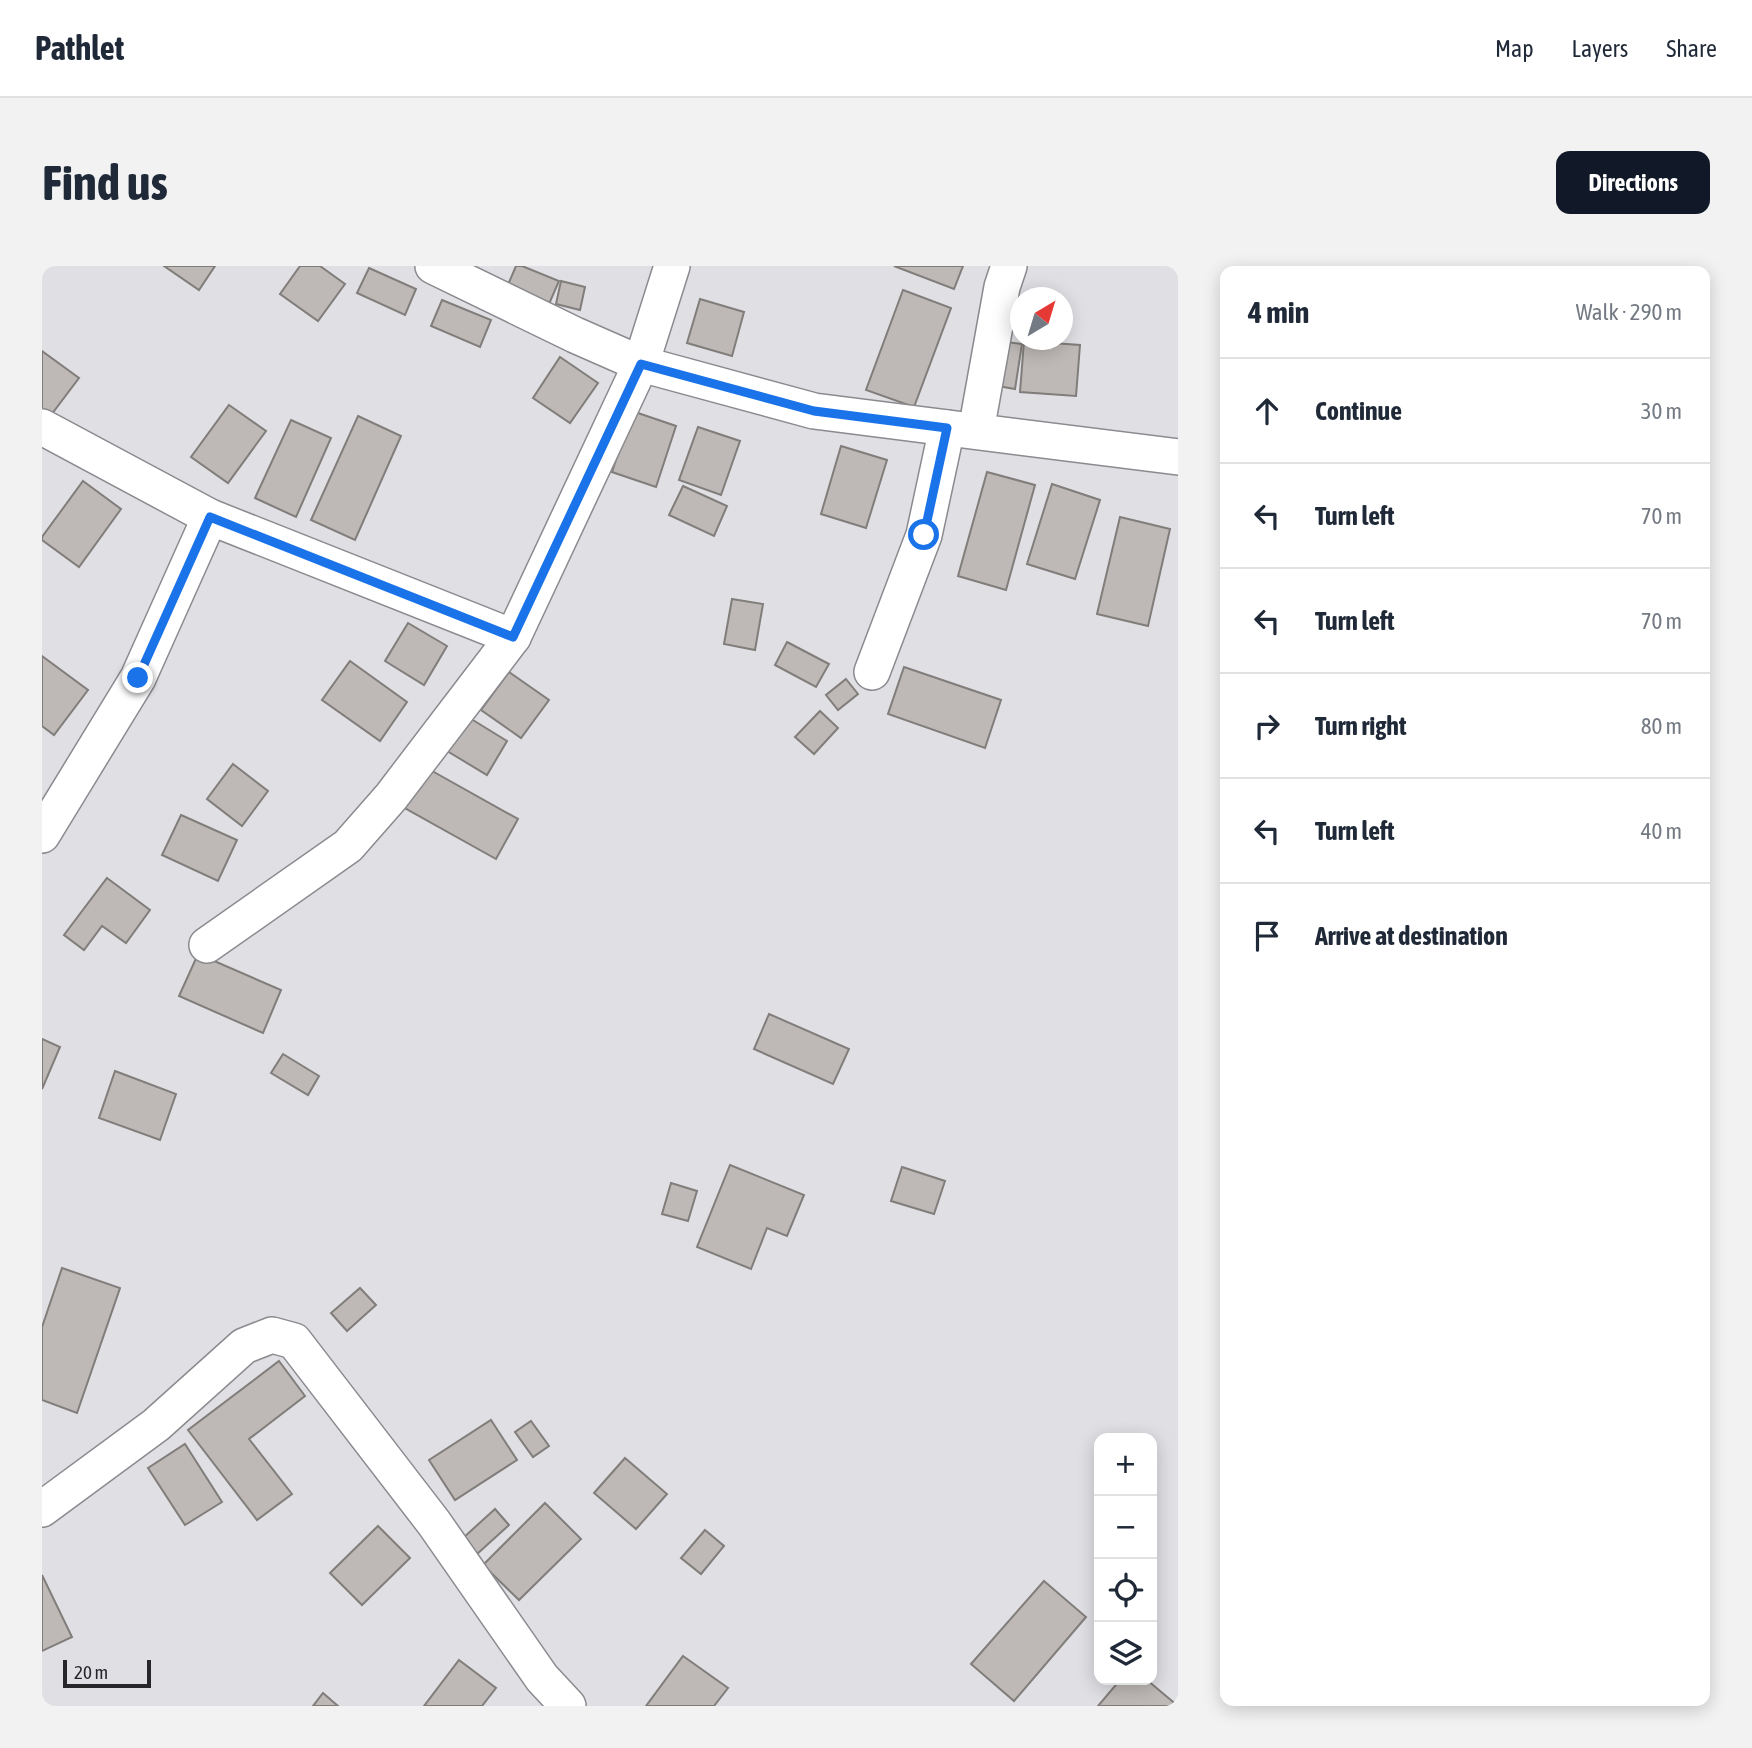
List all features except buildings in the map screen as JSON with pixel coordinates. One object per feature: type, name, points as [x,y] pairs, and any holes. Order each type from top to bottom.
[{"type":"street","points":[[433,266],[641,364],[814,411],[1178,457]]},
{"type":"street","points":[[207,945],[348,846],[391,797],[513,637],[641,364],[672,266]]},
{"type":"street","points":[[872,672],[962,429],[1009,266]]},
{"type":"street","points":[[42,427],[210,517],[513,637]]},
{"type":"street","points":[[44,839],[138,678],[210,517]]},
{"type":"street","points":[[42,1509],[156,1425],[244,1346],[272,1335],[294,1341],[434,1523],[542,1678],[568,1706]]},
{"type":"route","points":[[138,678],[210,517],[513,637],[641,364],[814,411],[947,428],[924,535]]}]
